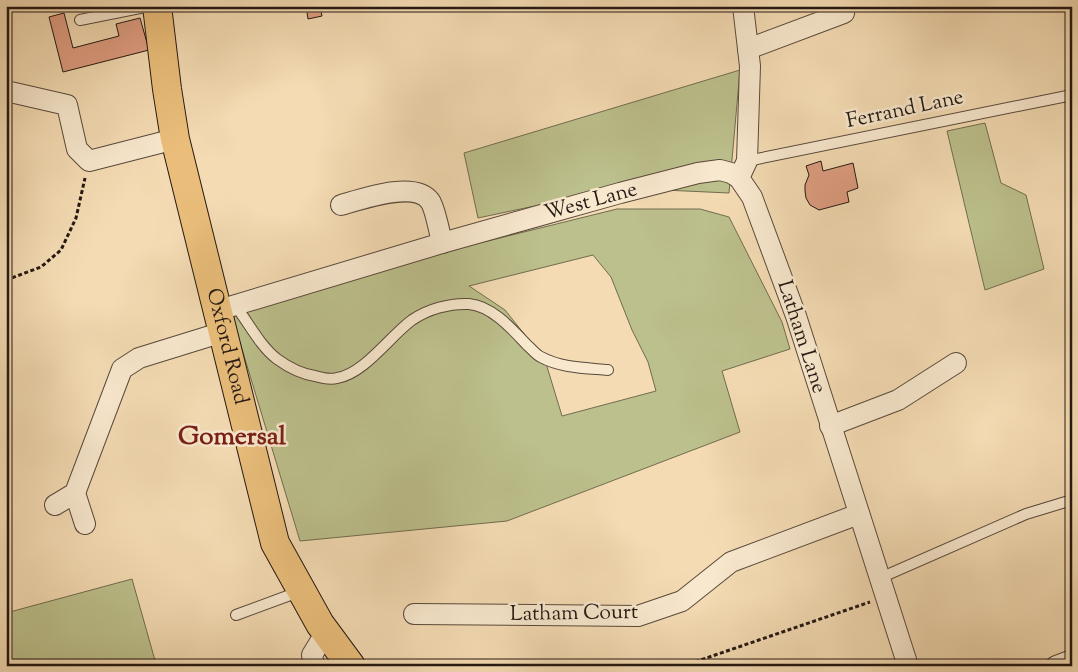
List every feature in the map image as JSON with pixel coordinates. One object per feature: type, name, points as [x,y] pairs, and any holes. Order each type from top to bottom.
[{"type":"main road","name":"Oxford Road","points":[[157,6],[175,140],[225,316],[275,543],[328,634],[351,666]]},
{"type":"street","points":[[743,6],[750,66],[743,170]]},
{"type":"street","points":[[748,49],[844,13]]},
{"type":"street","points":[[6,91],[67,105],[77,149],[89,161],[175,140]]},
{"type":"street","name":"West Lane","points":[[75,492],[122,369],[139,358],[225,316],[442,243],[698,173],[720,170],[731,173],[743,170]]},
{"type":"street","name":"Latham Lane","points":[[743,170],[796,316],[908,666]]},
{"type":"street","points":[[341,205],[372,195],[418,192],[430,202],[442,243]]},
{"type":"street","points":[[830,426],[898,400],[956,363]]},
{"type":"street","points":[[55,505],[75,492],[85,524]]},
{"type":"street","name":"Latham Court","points":[[414,614],[638,616],[682,601],[731,562],[859,514]]},
{"type":"street","points":[[314,666],[312,655],[323,638],[328,634]]},
{"type":"street","points":[[1056,666],[1072,660]]},
{"type":"lane","points":[[80,20],[150,6]]},
{"type":"lane","name":"Ferrand Lane","points":[[743,170],[1072,95]]},
{"type":"lane","points":[[225,316],[262,341],[277,358],[303,374],[327,379],[350,374],[374,356],[412,320],[438,308],[456,304],[472,305],[488,310],[539,357],[553,363],[608,370]]},
{"type":"lane","points":[[880,578],[1026,514],[1072,500]]},
{"type":"lane","points":[[236,615],[302,590]]},
{"type":"path","points":[[6,280],[41,267],[61,250],[76,218],[89,161]]},
{"type":"path","points":[[683,666],[885,597]]},
{"type":"green space","points":[[740,70],[729,193],[620,188],[478,218],[464,153]]},
{"type":"green space","points":[[985,123],[1001,183],[1026,195],[1044,269],[985,290],[947,131]]},
{"type":"green space","points":[[617,209],[700,209],[729,217],[782,322],[790,349],[722,371],[740,432],[507,521],[300,541],[232,316],[334,279]],"holes":[[[593,255],[611,277],[632,330],[648,362],[656,391],[562,416],[545,360],[505,310],[469,286]]]},
{"type":"green space","points":[[132,579],[156,664],[150,666],[6,666],[6,613]]},
{"type":"building","points":[[279,6],[301,6],[280,10]]},
{"type":"building","points":[[306,6],[320,6],[322,16],[308,19]]},
{"type":"building","points":[[64,13],[73,48],[119,36],[116,24],[140,18],[149,50],[63,72],[49,17]]},
{"type":"building","points":[[821,161],[823,171],[853,163],[858,188],[847,192],[849,202],[819,210],[810,205],[805,191],[809,175],[806,166]]},
{"type":"district","name":"Gomersal","points":[[232,437]]}]
